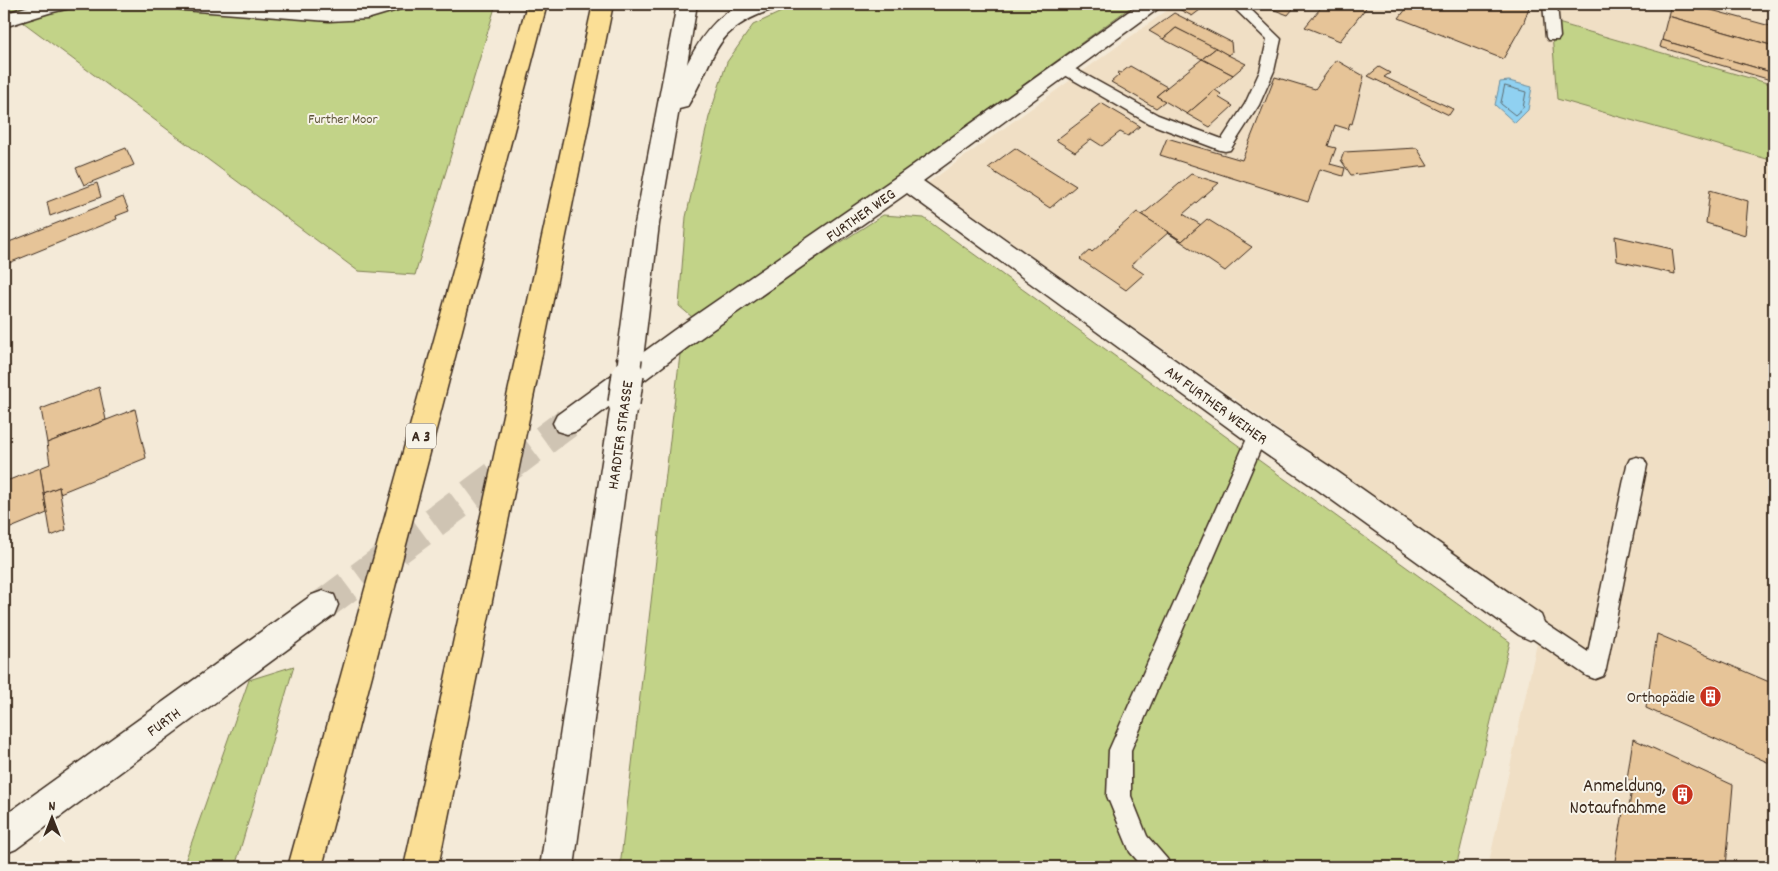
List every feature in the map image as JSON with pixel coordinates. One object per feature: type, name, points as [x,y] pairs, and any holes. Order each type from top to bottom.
[{"type":"highway","name":"A 3","points":[[306,867],[537,4]]},
{"type":"highway","points":[[421,867],[602,4]]},
{"type":"street","points":[[4,21],[63,4]]},
{"type":"street","points":[[184,4],[329,15],[367,13],[398,4]]},
{"type":"street","name":"HARDTER STRASSE","points":[[557,867],[624,403],[647,224],[687,4]]},
{"type":"street","points":[[665,133],[688,84],[718,30],[732,19],[750,10],[770,4]]},
{"type":"street","name":"FURTHER WEG","points":[[567,423],[683,337],[907,181],[1152,4]]},
{"type":"street","name":"AM FURTHER WEIHER","points":[[907,181],[1258,434],[1328,481],[1530,625]]},
{"type":"street","name":"FURTH","points":[[4,837],[323,605]]},
{"type":"lane","points":[[1063,68],[1153,119],[1225,146],[1252,105],[1267,71],[1274,39],[1236,4]]},
{"type":"lane","points":[[1550,4],[1553,37]]},
{"type":"lane","points":[[1159,867],[1138,844],[1119,796],[1120,750],[1258,434]]},
{"type":"lane","points":[[1530,625],[1595,669],[1637,465]]},
{"type":"shaded area","points":[[1176,4],[1774,4],[1774,85],[1552,21],[1558,99],[1774,161],[1774,867],[1488,867],[1543,616],[928,183]]},
{"type":"green space","name":"Further Moor","points":[[4,4],[496,4],[415,275],[358,271],[4,8]]},
{"type":"green space","points":[[872,4],[1135,4],[898,176],[692,317],[679,306],[686,217],[709,117],[727,62],[753,25],[792,7]]},
{"type":"green space","points":[[1551,21],[1774,85],[1774,161],[1557,99]]},
{"type":"green space","points":[[883,215],[924,218],[1510,642],[1456,867],[620,867],[681,346]]},
{"type":"green space","points":[[294,666],[235,867],[183,867],[249,680]]},
{"type":"water","points":[[1509,81],[1532,87],[1528,110],[1515,123],[1495,105],[1500,82]]},
{"type":"building","points":[[1180,4],[1208,4],[1192,16],[1175,7]]},
{"type":"building","points":[[1276,4],[1297,4],[1288,15],[1272,9]]},
{"type":"building","points":[[1324,4],[1369,4],[1340,41],[1305,27]]},
{"type":"building","points":[[1410,4],[1520,4],[1529,7],[1524,22],[1503,59],[1399,18]]},
{"type":"building","points":[[1671,4],[1689,4],[1774,27],[1774,46],[1668,16]]},
{"type":"building","points":[[1174,13],[1231,42],[1232,52],[1228,55],[1176,28],[1163,39],[1149,31]]},
{"type":"building","points":[[1668,16],[1774,46],[1774,73],[1662,40]]},
{"type":"building","points":[[1176,28],[1216,48],[1202,59],[1163,39]]},
{"type":"building","points":[[1662,40],[1774,73],[1774,81],[1660,47]]},
{"type":"building","points":[[1216,48],[1246,64],[1233,75],[1202,59]]},
{"type":"building","points":[[1202,59],[1233,75],[1187,114],[1156,96]]},
{"type":"building","points":[[1336,60],[1364,76],[1352,124],[1350,123],[1348,129],[1335,125],[1328,146],[1336,148],[1330,164],[1345,168],[1343,176],[1320,169],[1308,202],[1160,155],[1167,138],[1242,160],[1275,77],[1315,89]]},
{"type":"building","points":[[1130,66],[1167,87],[1156,96],[1165,101],[1156,108],[1111,82],[1119,75],[1117,73],[1121,73]]},
{"type":"building","points":[[1379,67],[1390,73],[1384,77],[1453,109],[1449,115],[1368,76]]},
{"type":"building","points":[[1215,90],[1221,94],[1218,97],[1233,106],[1210,127],[1187,114]]},
{"type":"building","points":[[1101,103],[1140,126],[1128,136],[1120,132],[1102,146],[1091,139],[1075,152],[1056,140],[1093,112],[1091,111]]},
{"type":"building","points":[[126,148],[134,165],[84,185],[76,168]]},
{"type":"building","points":[[1015,148],[1076,186],[1050,208],[988,168]]},
{"type":"building","points":[[1417,148],[1428,166],[1351,175],[1341,160],[1344,152]]},
{"type":"building","points":[[1191,174],[1219,183],[1183,214],[1201,225],[1182,241],[1142,215]]},
{"type":"building","points":[[97,183],[101,197],[50,216],[47,202]]},
{"type":"building","points":[[1710,190],[1748,201],[1745,235],[1706,223]]},
{"type":"building","points":[[123,197],[129,211],[116,216],[117,219],[4,265],[4,244]]},
{"type":"building","points":[[1137,212],[1169,232],[1131,265],[1144,274],[1126,290],[1080,259],[1090,250],[1092,252]]},
{"type":"building","points":[[1207,219],[1252,247],[1225,271],[1168,233],[1182,241]]},
{"type":"building","points":[[1615,236],[1672,249],[1675,274],[1617,261]]},
{"type":"building","points":[[99,387],[106,420],[47,443],[41,409]]},
{"type":"building","points":[[135,409],[146,458],[60,493],[59,487],[44,493],[40,468],[50,464],[47,443]]},
{"type":"building","points":[[40,468],[47,513],[6,530],[4,482]]},
{"type":"building","points":[[59,487],[66,530],[51,536],[44,493]]},
{"type":"building","name":"Orthopädie","points":[[1657,634],[1774,684],[1774,765],[1646,708]]},
{"type":"building","name":"Anmeldung, Notaufnahme","points":[[1633,739],[1733,785],[1726,867],[1614,867],[1624,806],[1629,808],[1633,782],[1627,779]]},
{"type":"tunnel","points":[[323,605],[567,423]]},
{"type":"place","name":"Orthopädie","points":[[1711,696]]},
{"type":"place","name":"Anmeldung, Notaufnahme","points":[[1682,795]]}]
